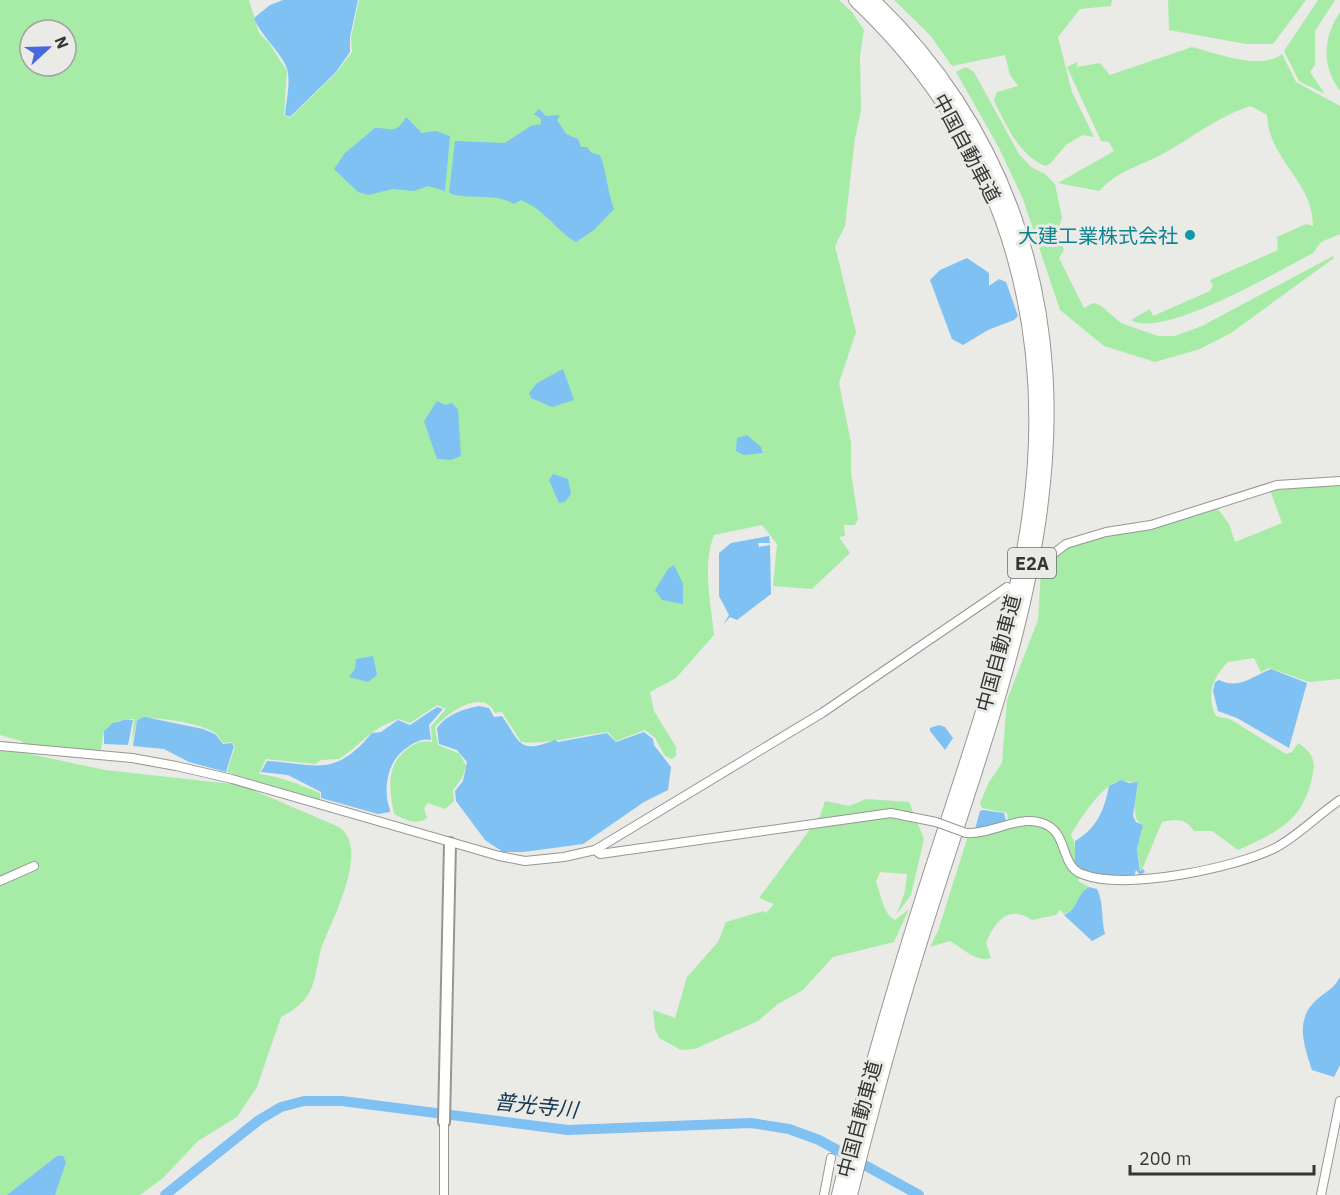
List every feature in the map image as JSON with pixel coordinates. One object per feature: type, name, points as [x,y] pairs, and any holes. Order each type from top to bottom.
[{"type":"highway","name":"中国自動車道","points":[[856,0],[895,39],[923,72],[954,118],[984,173],[1009,235],[1019,268],[1032,332],[1037,401],[1030,511],[1011,613],[899,976],[857,1149]]},
{"type":"highway","name":"中国自動車道","points":[[839,1195],[849,1176],[1010,656],[1034,557],[1048,435],[1046,365],[1037,298],[1008,199],[979,138],[945,84],[905,33],[872,0]]},
{"type":"highway","name":"中国自動車道","points":[[849,1176],[850,1195]]},
{"type":"street","points":[[1040,564],[1066,544],[1106,532],[1151,525],[1277,485],[1340,481]]},
{"type":"street","points":[[0,746],[132,758],[176,766],[232,779],[450,843],[525,861],[564,857],[595,850],[822,712],[1007,587]]},
{"type":"street","points":[[595,850],[600,854],[891,813],[936,822],[966,833],[977,834],[1016,823],[1042,823],[1054,829],[1060,837],[1071,866],[1079,873],[1108,881],[1138,880],[1228,865],[1253,858],[1281,845],[1340,800]]},
{"type":"street","points":[[444,1195],[450,843]]},
{"type":"street","points":[[0,881],[34,866]]},
{"type":"street","points":[[1321,1195],[1340,1101]]},
{"type":"street","points":[[824,1195],[831,1158]]},
{"type":"green space","points":[[0,0],[249,0],[259,33],[269,43],[287,71],[284,115],[290,118],[336,73],[352,52],[351,38],[359,0],[839,0],[852,12],[864,30],[860,56],[861,110],[855,138],[845,226],[835,246],[856,332],[839,383],[851,443],[851,472],[858,519],[855,525],[844,525],[845,536],[839,537],[850,553],[812,589],[773,586],[777,544],[762,525],[714,535],[710,547],[708,572],[714,635],[676,678],[650,692],[654,711],[676,747],[676,756],[672,759],[665,756],[655,738],[645,730],[616,741],[608,732],[553,741],[521,742],[502,712],[495,713],[482,702],[465,705],[435,727],[438,745],[460,754],[466,766],[462,778],[453,790],[454,801],[445,809],[428,803],[424,808],[427,818],[414,822],[394,814],[391,777],[396,761],[410,747],[426,741],[432,742],[431,726],[446,709],[437,705],[410,723],[399,719],[390,722],[374,731],[339,759],[321,760],[315,764],[266,759],[259,774],[283,779],[320,793],[320,800],[227,772],[235,746],[231,742],[223,743],[215,733],[208,729],[188,723],[152,718],[137,720],[132,744],[134,719],[117,721],[104,731],[100,756],[78,758],[35,753],[21,741],[0,735]]},
{"type":"green space","points":[[894,0],[1112,0],[1111,6],[1080,9],[1058,37],[1072,92],[1094,137],[1082,135],[1066,145],[1050,164],[1045,166],[1036,161],[1020,147],[994,101],[997,92],[1018,86],[1010,75],[1005,55],[952,66],[930,35]]},
{"type":"green space","points":[[1168,0],[1306,0],[1273,44],[1246,44],[1169,30]]},
{"type":"green space","points":[[1318,0],[1335,0],[1315,31],[1315,65],[1310,72],[1325,94],[1299,81],[1284,51]]},
{"type":"green space","points":[[1340,12],[1340,91],[1330,71],[1326,51],[1330,32]]},
{"type":"green space","points":[[1192,47],[1251,61],[1273,59],[1282,54],[1296,82],[1340,106],[1340,234],[1321,242],[1313,253],[1221,300],[1194,312],[1146,324],[1131,320],[1150,309],[1153,316],[1210,291],[1213,285],[1210,280],[1278,250],[1277,237],[1306,224],[1313,226],[1306,196],[1275,145],[1269,131],[1267,115],[1251,106],[1228,115],[1157,157],[1115,177],[1099,191],[1058,183],[1114,151],[1109,142],[1101,141],[1067,67],[1077,62],[1077,67],[1100,63],[1110,75]]},
{"type":"green space","points":[[966,67],[974,72],[1019,154],[1031,167],[1045,174],[1055,184],[1062,218],[1057,233],[1064,250],[1059,258],[1084,308],[1093,303],[1100,305],[1121,323],[1158,336],[1175,336],[1202,326],[1333,256],[1334,258],[1231,333],[1200,349],[1155,362],[1104,346],[1060,310],[1023,199],[999,148],[956,72]]},
{"type":"green space","points":[[1308,484],[1340,484],[1340,679],[1309,682],[1269,668],[1261,672],[1254,658],[1228,662],[1218,674],[1211,694],[1216,716],[1230,719],[1286,754],[1292,752],[1298,743],[1310,754],[1314,766],[1312,778],[1308,793],[1294,815],[1276,831],[1238,850],[1212,831],[1194,831],[1180,820],[1162,822],[1141,872],[1137,849],[1143,825],[1136,818],[1135,813],[1138,783],[1119,781],[1098,796],[1071,835],[1081,872],[1078,881],[1089,887],[1073,909],[1064,914],[1060,910],[1056,915],[1032,920],[1024,915],[1016,914],[1004,917],[998,922],[986,943],[991,958],[975,957],[950,941],[930,947],[938,931],[968,836],[996,832],[1008,821],[1007,813],[982,808],[980,803],[989,782],[1002,763],[1007,700],[1038,620],[1041,570],[1062,549],[1108,534],[1218,509],[1229,524],[1235,542],[1282,523],[1270,490]]},
{"type":"green space","points":[[0,744],[20,752],[105,770],[241,785],[339,827],[348,837],[351,851],[346,885],[321,949],[313,983],[303,1001],[281,1017],[257,1087],[237,1117],[198,1141],[163,1178],[140,1195],[0,1195]]},
{"type":"green space","points":[[866,799],[909,802],[924,839],[911,895],[897,914],[905,891],[907,874],[880,872],[876,882],[885,909],[891,917],[895,920],[909,909],[894,942],[833,957],[803,990],[778,1004],[758,1021],[695,1049],[681,1050],[659,1038],[655,1029],[653,1010],[675,1018],[687,977],[718,942],[726,922],[763,911],[766,913],[774,904],[759,898],[820,816],[825,801],[849,806]]},
{"type":"water","points":[[283,0],[358,0],[350,37],[350,52],[336,72],[290,117],[285,115],[289,84],[286,67],[254,18],[270,5]]},
{"type":"water","points":[[539,109],[546,116],[560,115],[557,120],[566,134],[578,139],[581,147],[587,147],[592,153],[600,155],[602,161],[614,209],[594,230],[576,242],[537,209],[521,200],[514,204],[498,198],[449,193],[455,141],[505,143],[531,126],[541,124],[541,119],[534,114]]},
{"type":"water","points":[[406,117],[422,133],[436,131],[450,136],[445,191],[428,186],[414,191],[393,189],[368,195],[358,192],[334,169],[345,153],[375,128],[396,129]]},
{"type":"water","points":[[967,258],[989,273],[989,286],[999,279],[1006,282],[1018,316],[963,345],[952,339],[930,280],[940,270]]},
{"type":"water","points":[[563,369],[574,400],[552,407],[531,398],[529,393],[537,383]]},
{"type":"water","points":[[437,401],[445,405],[452,403],[458,409],[461,456],[451,460],[437,459],[424,421]]},
{"type":"water","points":[[747,435],[761,447],[763,453],[744,455],[736,451],[737,438]]},
{"type":"water","points":[[553,474],[568,479],[571,494],[565,502],[559,503],[549,480]]},
{"type":"water","points":[[769,536],[770,543],[758,543],[759,547],[770,545],[771,594],[737,620],[730,617],[723,625],[729,615],[719,596],[719,553],[731,543]]},
{"type":"water","points":[[674,565],[683,584],[683,604],[662,600],[655,590],[668,569]]},
{"type":"water","points":[[373,656],[377,675],[368,682],[349,677],[355,669],[356,659]]},
{"type":"water","points":[[1271,669],[1307,683],[1289,748],[1237,718],[1218,711],[1213,691],[1215,682],[1219,680],[1226,683],[1240,683]]},
{"type":"water","points":[[479,706],[489,708],[494,717],[502,716],[518,740],[527,746],[607,733],[616,742],[644,732],[653,739],[654,745],[671,767],[668,790],[644,802],[583,844],[523,852],[503,852],[485,840],[456,801],[455,791],[463,781],[467,762],[457,750],[439,744],[437,728],[441,723],[456,713]]},
{"type":"water","points":[[437,707],[443,709],[429,725],[431,740],[419,741],[408,747],[393,762],[388,776],[387,790],[390,812],[378,814],[321,798],[321,792],[288,775],[261,772],[267,761],[313,765],[336,762],[347,757],[372,733],[381,732],[398,720],[410,725]]},
{"type":"water","points":[[145,717],[203,729],[215,734],[223,744],[231,743],[234,746],[226,772],[189,762],[164,749],[133,746],[137,720]]},
{"type":"water","points":[[133,720],[128,745],[104,744],[104,731],[113,723]]},
{"type":"water","points":[[939,725],[945,727],[953,738],[945,750],[930,731],[930,728]]},
{"type":"water","points":[[1121,780],[1129,783],[1138,782],[1133,816],[1136,822],[1143,825],[1137,849],[1140,871],[1143,869],[1145,872],[1140,875],[1136,870],[1134,877],[1119,880],[1081,872],[1075,863],[1075,841],[1089,830],[1098,818],[1109,786]]},
{"type":"water","points":[[980,811],[1004,813],[1006,821],[975,829]]},
{"type":"water","points":[[1089,887],[1097,889],[1099,894],[1105,934],[1092,941],[1064,915],[1072,909],[1082,893]]},
{"type":"water","points":[[1340,977],[1340,1065],[1334,1077],[1312,1070],[1303,1031],[1307,1013],[1312,1005]]},
{"type":"water","points":[[57,1156],[63,1156],[66,1162],[55,1195],[7,1195]]},
{"type":"waterway","name":"普光寺川","points":[[165,1195],[259,1120],[281,1107],[304,1101],[342,1101],[568,1130],[751,1123],[789,1129],[819,1140],[919,1195]]},
{"type":"place","name":"大建工業株式会社","points":[[1190,235]]}]
